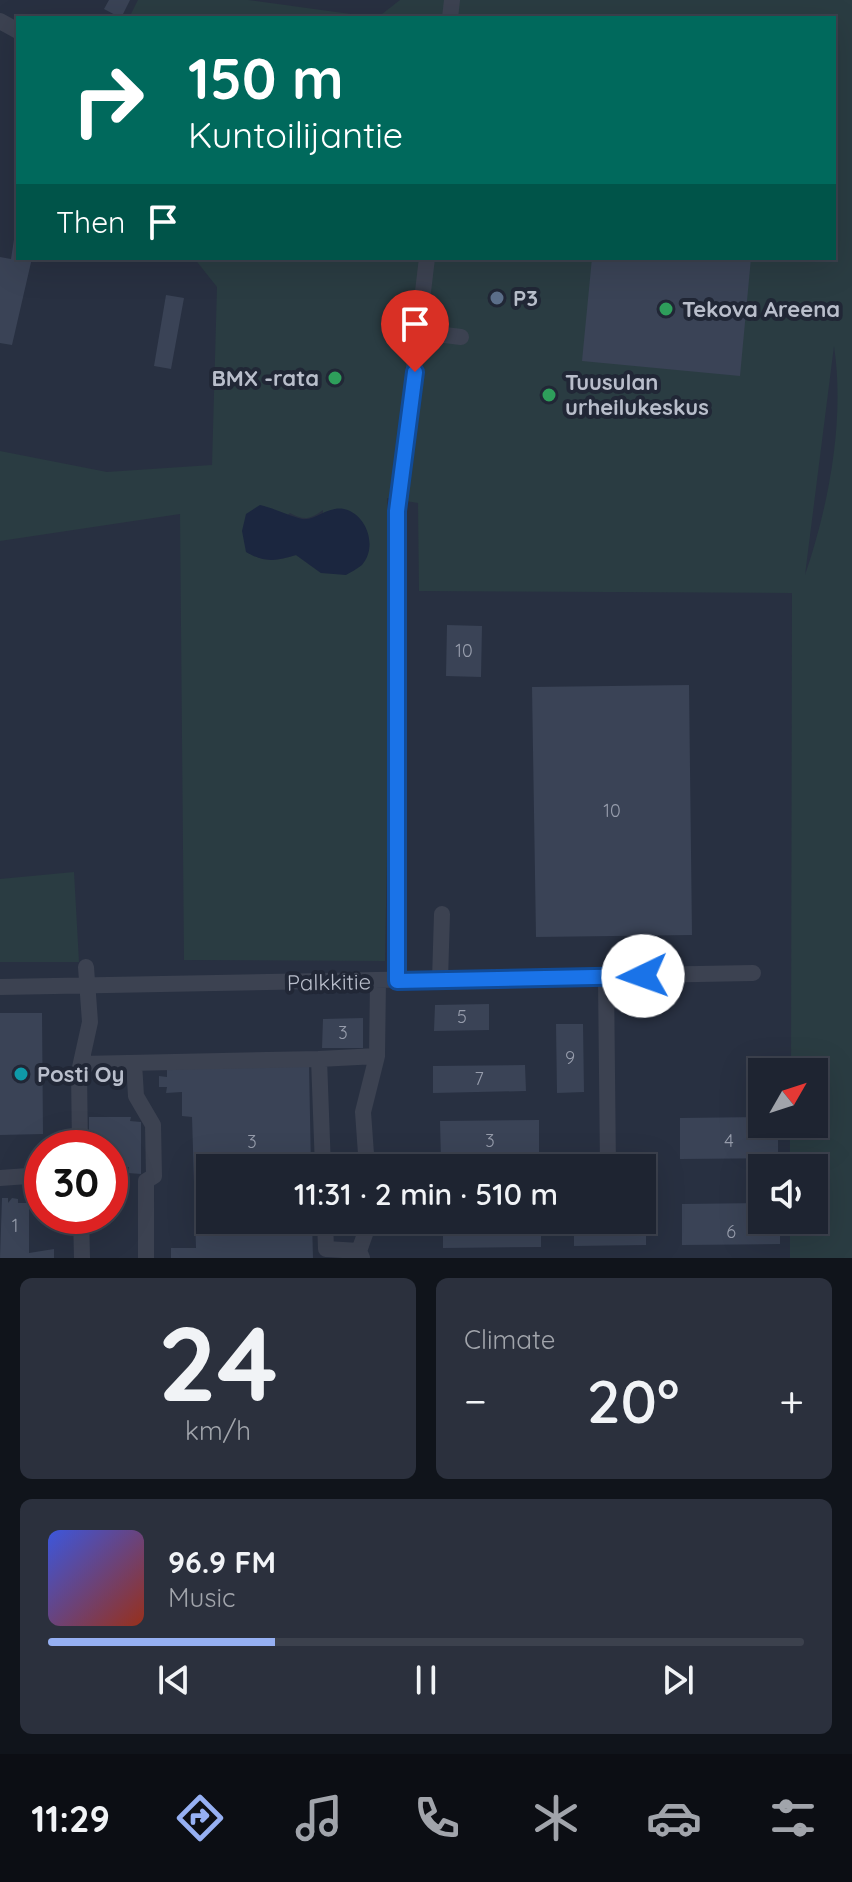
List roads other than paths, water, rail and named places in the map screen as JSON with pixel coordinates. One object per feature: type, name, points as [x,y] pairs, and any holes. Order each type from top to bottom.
[{"type":"street","points":[[397,981],[397,511],[420,332],[423,264]]},
{"type":"street","points":[[420,332],[461,337]]},
{"type":"street","points":[[440,980],[442,914]]},
{"type":"street","points":[[80,1130],[81,1064],[90,1022],[86,967]]},
{"type":"street","name":"Palkkitie","points":[[0,987],[753,973]]},
{"type":"street","points":[[606,978],[608,1154]]},
{"type":"street","points":[[366,1154],[363,1112],[377,1056],[378,981]]},
{"type":"street","points":[[81,1064],[377,1056]]},
{"type":"street","points":[[319,1059],[322,1154]]},
{"type":"street","points":[[134,1063],[136,1096],[153,1125],[154,1176],[146,1181],[146,1258]]},
{"type":"street","points":[[0,1178],[24,1176]]},
{"type":"street","points":[[81,1234],[82,1258]]},
{"type":"street","points":[[325,1234],[326,1249],[360,1254],[366,1234]]},
{"type":"water","points":[[260,505],[302,519],[338,509],[352,512],[368,532],[367,558],[346,575],[321,573],[296,555],[271,560],[253,556],[246,552],[242,531],[246,514]]},
{"type":"place","name":"P3","points":[[497,298]]},
{"type":"place","name":"Tekova Areena","points":[[666,309]]},
{"type":"place","name":"BMX -rata","points":[[335,378]]},
{"type":"place","name":"Tuusulan urheilukeskus","points":[[549,395]]},
{"type":"place","name":"Posti Oy","points":[[21,1074]]}]
